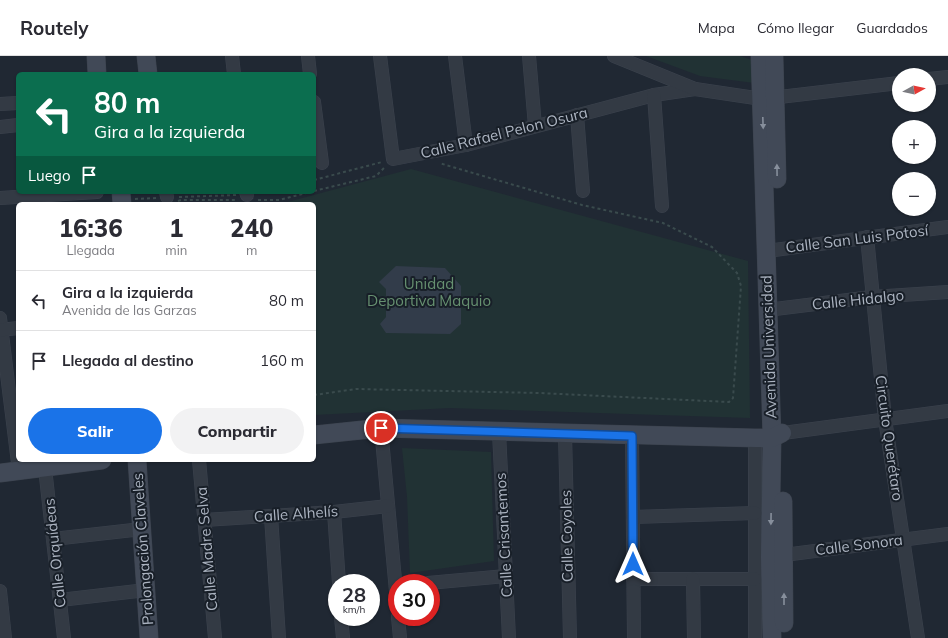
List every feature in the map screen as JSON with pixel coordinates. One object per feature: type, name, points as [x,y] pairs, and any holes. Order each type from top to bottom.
[{"type":"street","points":[[96,56],[97,72]]},
{"type":"street","points":[[146,56],[148,72]]},
{"type":"street","points":[[232,56],[234,72]]},
{"type":"street","points":[[308,56],[310,72]]},
{"type":"street","points":[[380,56],[393,159]]},
{"type":"street","points":[[455,56],[466,144]]},
{"type":"street","points":[[529,56],[536,126]]},
{"type":"street","points":[[614,56],[695,89],[769,99],[892,84]]},
{"type":"street","name":"Avenida Universidad","points":[[760,56],[769,99]]},
{"type":"street","name":"Avenida Universidad","points":[[774,56],[769,99],[773,250],[770,436],[777,556],[784,638]]},
{"type":"street","points":[[936,78],[948,77]]},
{"type":"street","name":"Calle Rafael Pelon Osura","points":[[393,159],[466,144],[654,96],[695,89]]},
{"type":"street","points":[[654,96],[662,206]]},
{"type":"street","points":[[0,104],[16,103]]},
{"type":"street","points":[[577,115],[583,191]]},
{"type":"street","points":[[316,117],[322,163]]},
{"type":"street","points":[[0,127],[16,125]]},
{"type":"street","points":[[0,198],[45,199],[82,194]]},
{"type":"street","name":"Calle San Luis Potosí","points":[[773,250],[948,227]]},
{"type":"street","name":"Circuito Querétaro","points":[[867,237],[885,419],[918,638]]},
{"type":"street","name":"Calle Hidalgo","points":[[773,309],[872,297],[948,292]]},
{"type":"street","points":[[16,328],[0,326],[16,448]]},
{"type":"street","points":[[316,436],[381,428],[632,436],[770,436],[948,411]]},
{"type":"street","points":[[381,428],[395,574]]},
{"type":"street","name":"Calle Crisantemos","points":[[499,432],[509,638]]},
{"type":"street","name":"Calle Coyoles","points":[[565,434],[570,638]]},
{"type":"street","points":[[632,436],[634,638]]},
{"type":"street","points":[[755,638],[755,513],[770,436]]},
{"type":"street","points":[[18,462],[19,471]]},
{"type":"street","points":[[0,473],[45,468],[72,462]]},
{"type":"street","name":"Prolongación Claveles","points":[[137,462],[149,638]]},
{"type":"street","name":"Calle Madre Selva","points":[[199,462],[215,638]]},
{"type":"street","name":"Calle Orquídeas","points":[[45,468],[64,638]]},
{"type":"street","name":"Calle Alhelís","points":[[204,520],[334,512],[388,506]]},
{"type":"street","points":[[334,512],[338,574]]},
{"type":"street","points":[[633,517],[755,513]]},
{"type":"street","points":[[271,516],[279,638]]},
{"type":"street","points":[[54,539],[142,529]]},
{"type":"street","name":"Calle Sonora","points":[[777,556],[948,534]]},
{"type":"street","name":"Avenida Universidad","points":[[772,638],[777,556]]},
{"type":"street","points":[[440,582],[506,576]]},
{"type":"street","points":[[633,580],[755,579]]},
{"type":"street","points":[[693,580],[694,638]]},
{"type":"street","points":[[60,600],[146,590]]},
{"type":"street","points":[[0,591],[5,638]]},
{"type":"street","points":[[342,626],[343,638]]},
{"type":"street","points":[[399,626],[400,638]]},
{"type":"path","points":[[316,179],[393,159]]},
{"type":"path","points":[[316,191],[376,176],[393,159]]},
{"type":"path","points":[[316,395],[356,389],[539,393],[729,402],[733,398],[741,286],[737,273],[712,248],[663,223],[582,205],[435,162]]},
{"type":"path","points":[[122,199],[166,195],[246,194]]},
{"type":"green space","points":[[646,56],[740,56],[752,60],[754,83],[700,76]]},
{"type":"green space","name":"Unidad Deportiva Maquio","points":[[411,169],[748,261],[750,418],[450,408],[316,415],[316,202],[287,202]]},
{"type":"green space","points":[[402,448],[491,452],[494,561],[410,573],[407,497]]},
{"type":"building","points":[[396,266],[445,268],[461,286],[461,324],[450,334],[386,333],[380,324],[386,317],[386,289],[379,282]]},
{"type":"route","points":[[381,428],[632,436],[633,564]]}]
